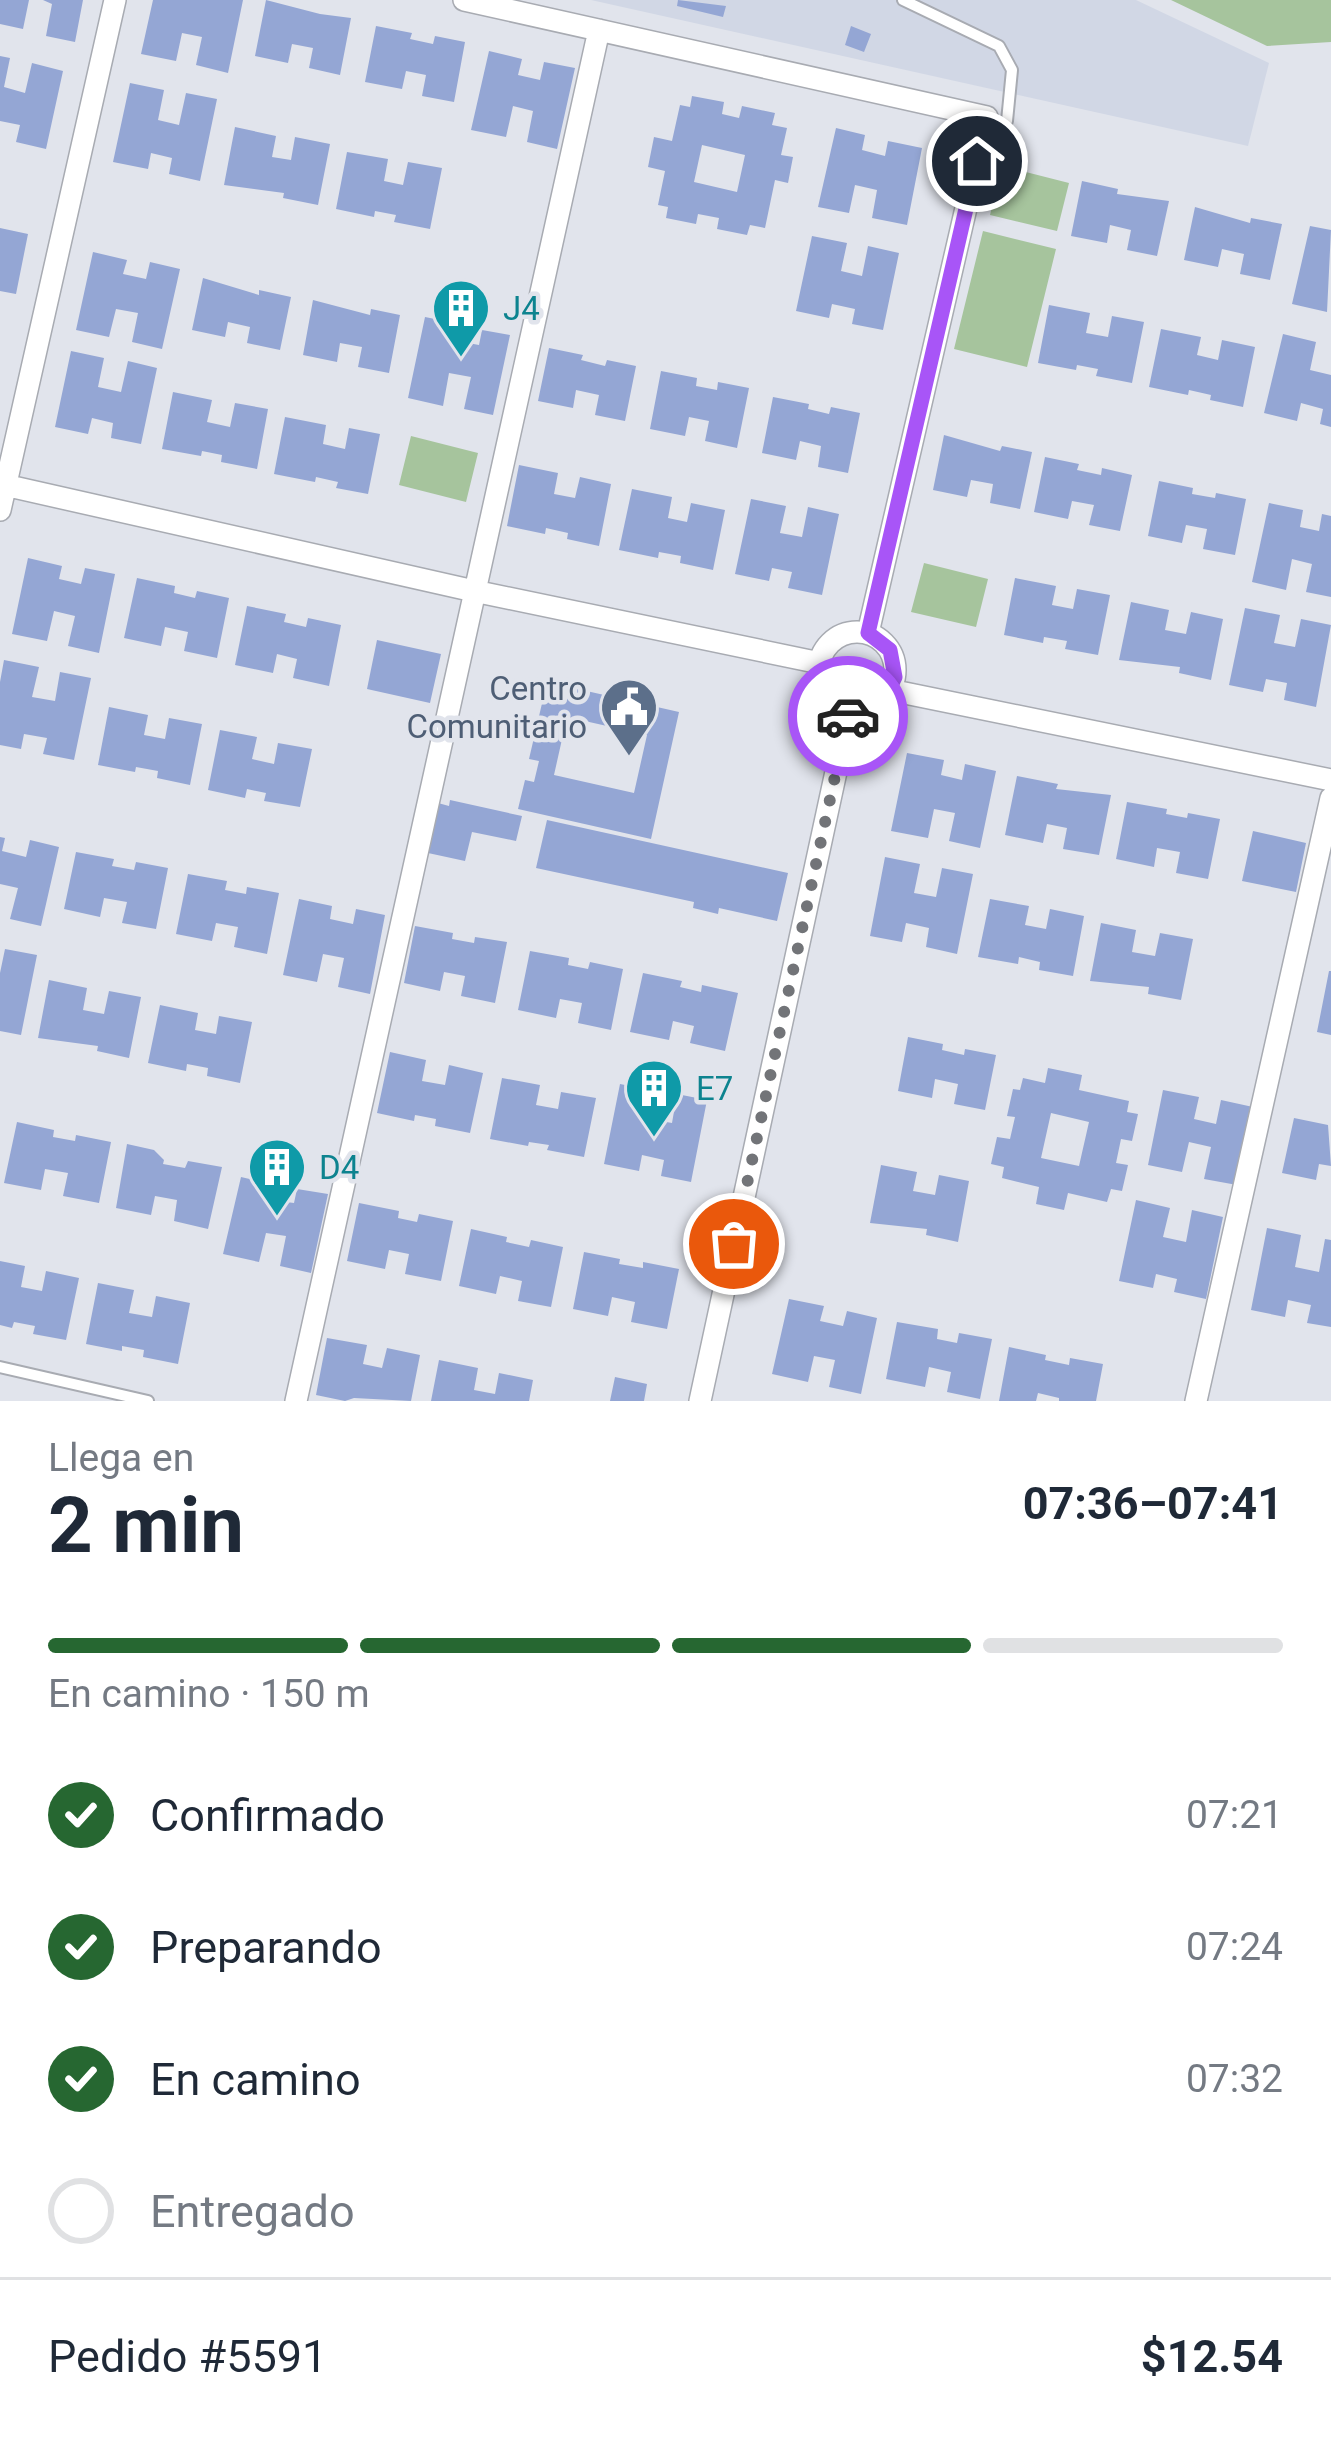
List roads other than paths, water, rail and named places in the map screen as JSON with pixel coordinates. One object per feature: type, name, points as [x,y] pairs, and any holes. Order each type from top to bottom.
[{"type":"street","points":[[0,511],[115,0]]},
{"type":"street","points":[[464,0],[987,117],[868,633]]},
{"type":"street","points":[[296,1401],[599,30]]},
{"type":"street","points":[[3,485],[820,663]]},
{"type":"street","points":[[868,633],[880,640],[895,663],[890,690],[877,702],[850,707],[826,691],[820,663],[837,638],[868,633]]},
{"type":"street","points":[[890,690],[1331,780]]},
{"type":"street","points":[[700,1401],[850,707]]},
{"type":"street","points":[[1196,1401],[1331,798]]},
{"type":"lane","points":[[904,0],[999,46],[1012,70],[1007,121]]},
{"type":"lane","points":[[0,1367],[148,1401]]},
{"type":"place","name":"J4","points":[[461,359]]},
{"type":"place","name":"Centro Comunitario","points":[[629,758]]},
{"type":"place","name":"E7","points":[[654,1139]]},
{"type":"place","name":"D4","points":[[277,1218]]}]
